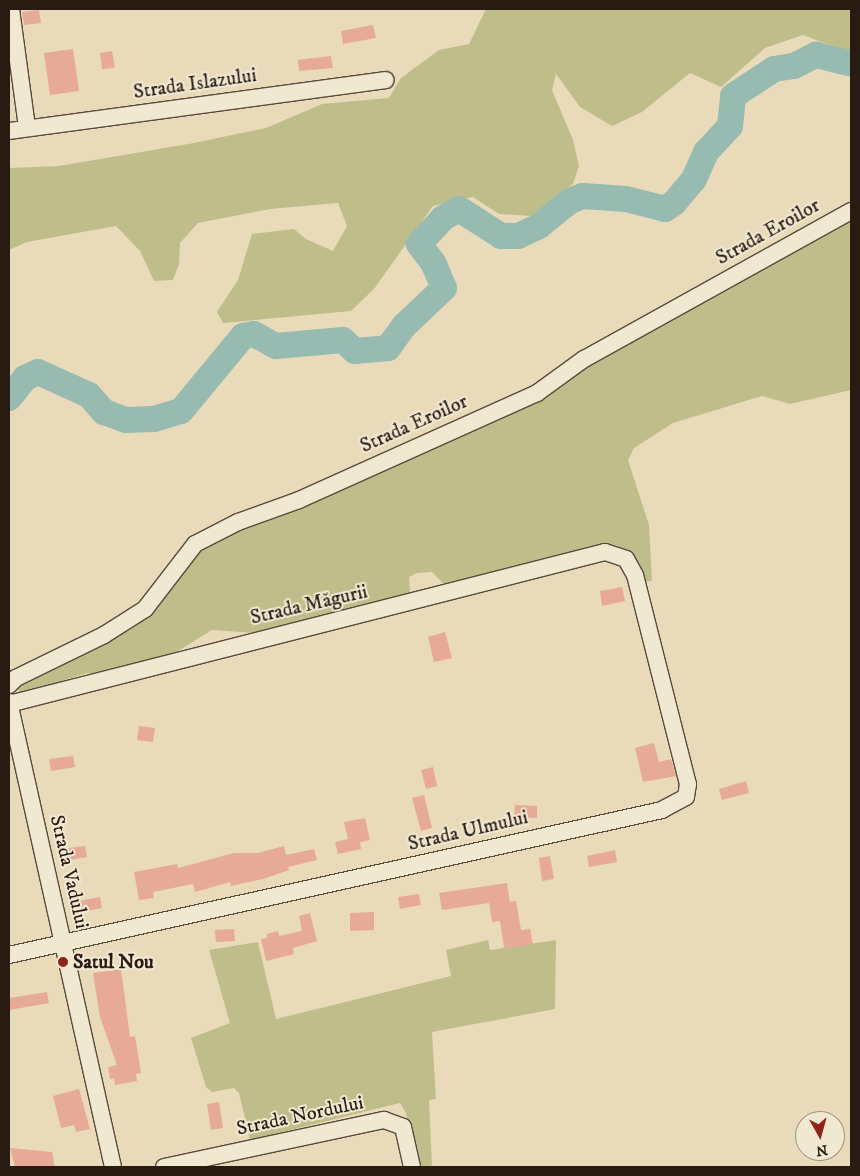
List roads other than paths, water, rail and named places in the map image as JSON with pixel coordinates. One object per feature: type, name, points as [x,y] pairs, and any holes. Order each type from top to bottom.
[{"type":"street","points":[[11,9],[27,128]]},
{"type":"street","name":"Strada Islazului","points":[[9,130],[386,80]]},
{"type":"street","name":"Strada Eroilor","points":[[9,685],[16,678],[104,635],[145,609],[194,544],[238,522],[298,500],[537,392],[584,358],[851,211]]},
{"type":"street","name":"Strada Măgurii","points":[[9,704],[581,557],[605,552],[619,556]]},
{"type":"street","name":"Strada Ulmului","points":[[9,955],[676,804],[686,797],[688,784],[635,575],[630,564],[619,556]]},
{"type":"street","name":"Strada Vadului","points":[[9,704],[113,1167]]},
{"type":"street","name":"Strada Nordului","points":[[164,1167],[384,1120],[403,1127],[412,1167]]},
{"type":"waterway","points":[[9,398],[25,378],[38,372],[89,395],[104,412],[126,420],[154,419],[181,411],[243,336],[254,334],[276,346],[343,340],[355,351],[388,348],[404,326],[444,288],[434,264],[419,244],[443,218],[459,209],[501,236],[518,236],[539,226],[570,201],[583,196],[626,199],[665,209],[674,203],[694,179],[706,152],[730,126],[733,96],[774,69],[794,66],[816,55],[851,64]]},
{"type":"place","name":"Satul Nou","points":[[63,962]]}]
